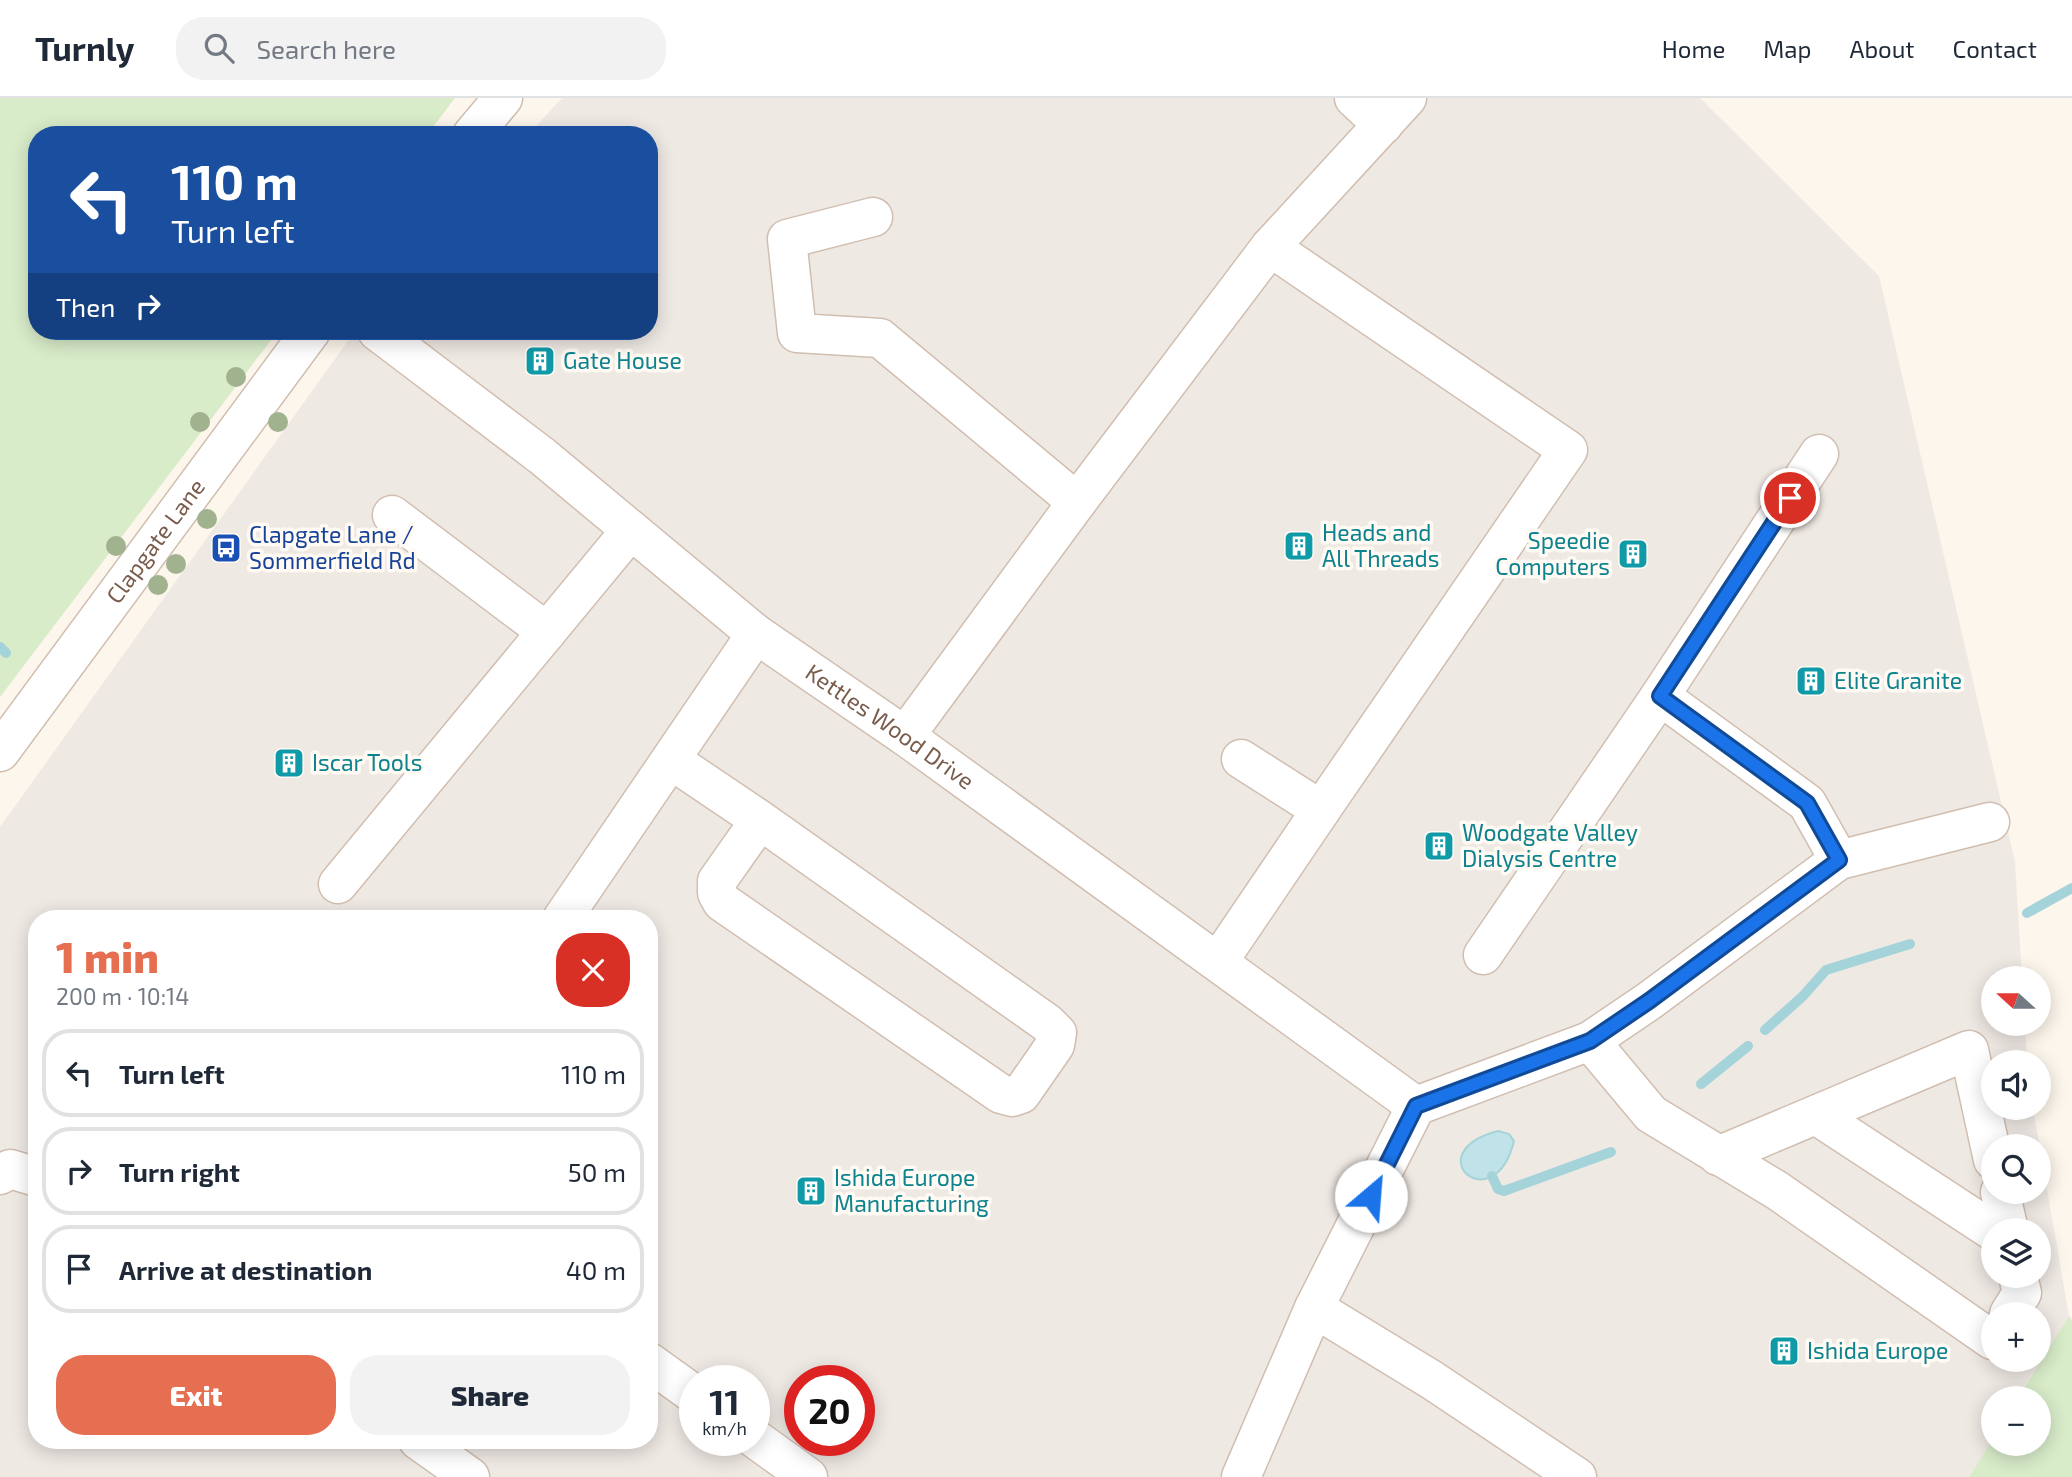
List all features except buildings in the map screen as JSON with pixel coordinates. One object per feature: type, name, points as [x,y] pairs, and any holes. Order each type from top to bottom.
[{"type":"street","points":[[480,126],[503,98]]},
{"type":"street","points":[[905,736],[1077,502],[1270,247],[1395,111],[1354,98]]},
{"type":"street","points":[[873,216],[787,239],[797,333],[880,338],[1077,502]]},
{"type":"street","points":[[1217,962],[1568,450],[1270,247]]},
{"type":"street","name":"Clapgate Lane","points":[[0,752],[304,340]]},
{"type":"street","name":"Kettles Wood Drive","points":[[389,340],[542,456],[756,634],[905,736],[1416,1106]]},
{"type":"street","points":[[1483,954],[1660,696],[1819,454]]},
{"type":"street","points":[[392,515],[547,632]]},
{"type":"street","points":[[338,884],[631,530]]},
{"type":"street","points":[[568,910],[756,634]]},
{"type":"street","points":[[1660,696],[1807,803],[1839,860]]},
{"type":"street","points":[[1241,759],[1321,810]]},
{"type":"street","points":[[671,760],[760,820],[1047,1023],[1057,1033],[1055,1045],[1021,1094],[1012,1097],[1001,1094],[722,902],[717,893],[717,881],[760,820]]},
{"type":"street","points":[[1241,1477],[1314,1308],[1416,1106],[1590,1041],[1649,1001],[1839,860],[1990,822]]},
{"type":"street","points":[[1590,1041],[1651,1114],[1778,1191],[1981,1332]]},
{"type":"street","points":[[1718,1156],[1969,1050],[1987,1134]]},
{"type":"street","points":[[1816,1115],[1981,1223]]},
{"type":"street","points":[[0,1175],[9,1169],[28,1174]]},
{"type":"street","points":[[1314,1308],[1432,1380],[1577,1477]]},
{"type":"street","points":[[658,1368],[679,1384]]},
{"type":"street","points":[[431,1449],[470,1477]]},
{"type":"street","points":[[770,1450],[808,1477]]},
{"type":"shaded area","points":[[562,98],[1700,98],[1879,276],[2015,862],[2021,966],[1981,966],[1981,1036],[2026,1036],[2026,1050],[1981,1050],[1981,1120],[2035,1120],[2038,1134],[1981,1134],[1981,1204],[2050,1204],[2069,1316],[2051,1345],[2051,1302],[1981,1302],[1981,1372],[2034,1372],[2025,1386],[1981,1386],[1982,1456],[1969,1477],[0,1477],[0,827],[349,340],[658,340],[658,126],[536,126]]},
{"type":"green space","points":[[0,98],[455,98],[434,126],[28,126],[28,340],[271,340],[0,697]]},
{"type":"green space","points":[[2069,1316],[2072,1320],[2072,1477],[1969,1477],[1982,1456],[2051,1456],[2051,1386],[2025,1386],[2034,1372],[2051,1372],[2051,1345]]},
{"type":"water","points":[[1498,1131],[1509,1134],[1514,1141],[1504,1165],[1491,1177],[1478,1179],[1467,1175],[1461,1165],[1463,1153],[1474,1141]]},
{"type":"waterway","points":[[0,647],[6,653]]},
{"type":"waterway","points":[[2027,913],[2072,888]]},
{"type":"waterway","points":[[1765,1030],[1803,996],[1826,970],[1910,944]]},
{"type":"waterway","points":[[1701,1084],[1748,1046]]},
{"type":"waterway","points":[[1492,1176],[1498,1189],[1504,1191],[1611,1152]]},
{"type":"place","name":"Gate House","points":[[540,361]]},
{"type":"place","name":"Heads and All Threads","points":[[1299,546]]},
{"type":"place","name":"Clapgate Lane / Sommerfield Rd","points":[[226,548]]},
{"type":"place","name":"Speedie Computers","points":[[1633,554]]},
{"type":"place","name":"Elite Granite","points":[[1811,681]]},
{"type":"place","name":"Iscar Tools","points":[[289,763]]},
{"type":"place","name":"Woodgate Valley Dialysis Centre","points":[[1439,846]]},
{"type":"place","name":"Ishida Europe Manufacturing","points":[[811,1191]]},
{"type":"place","name":"Ishida Europe","points":[[1784,1351]]},
{"type":"route","points":[[1371,1196],[1416,1106],[1590,1041],[1649,1001],[1839,860],[1807,803],[1660,696],[1790,498]]}]
